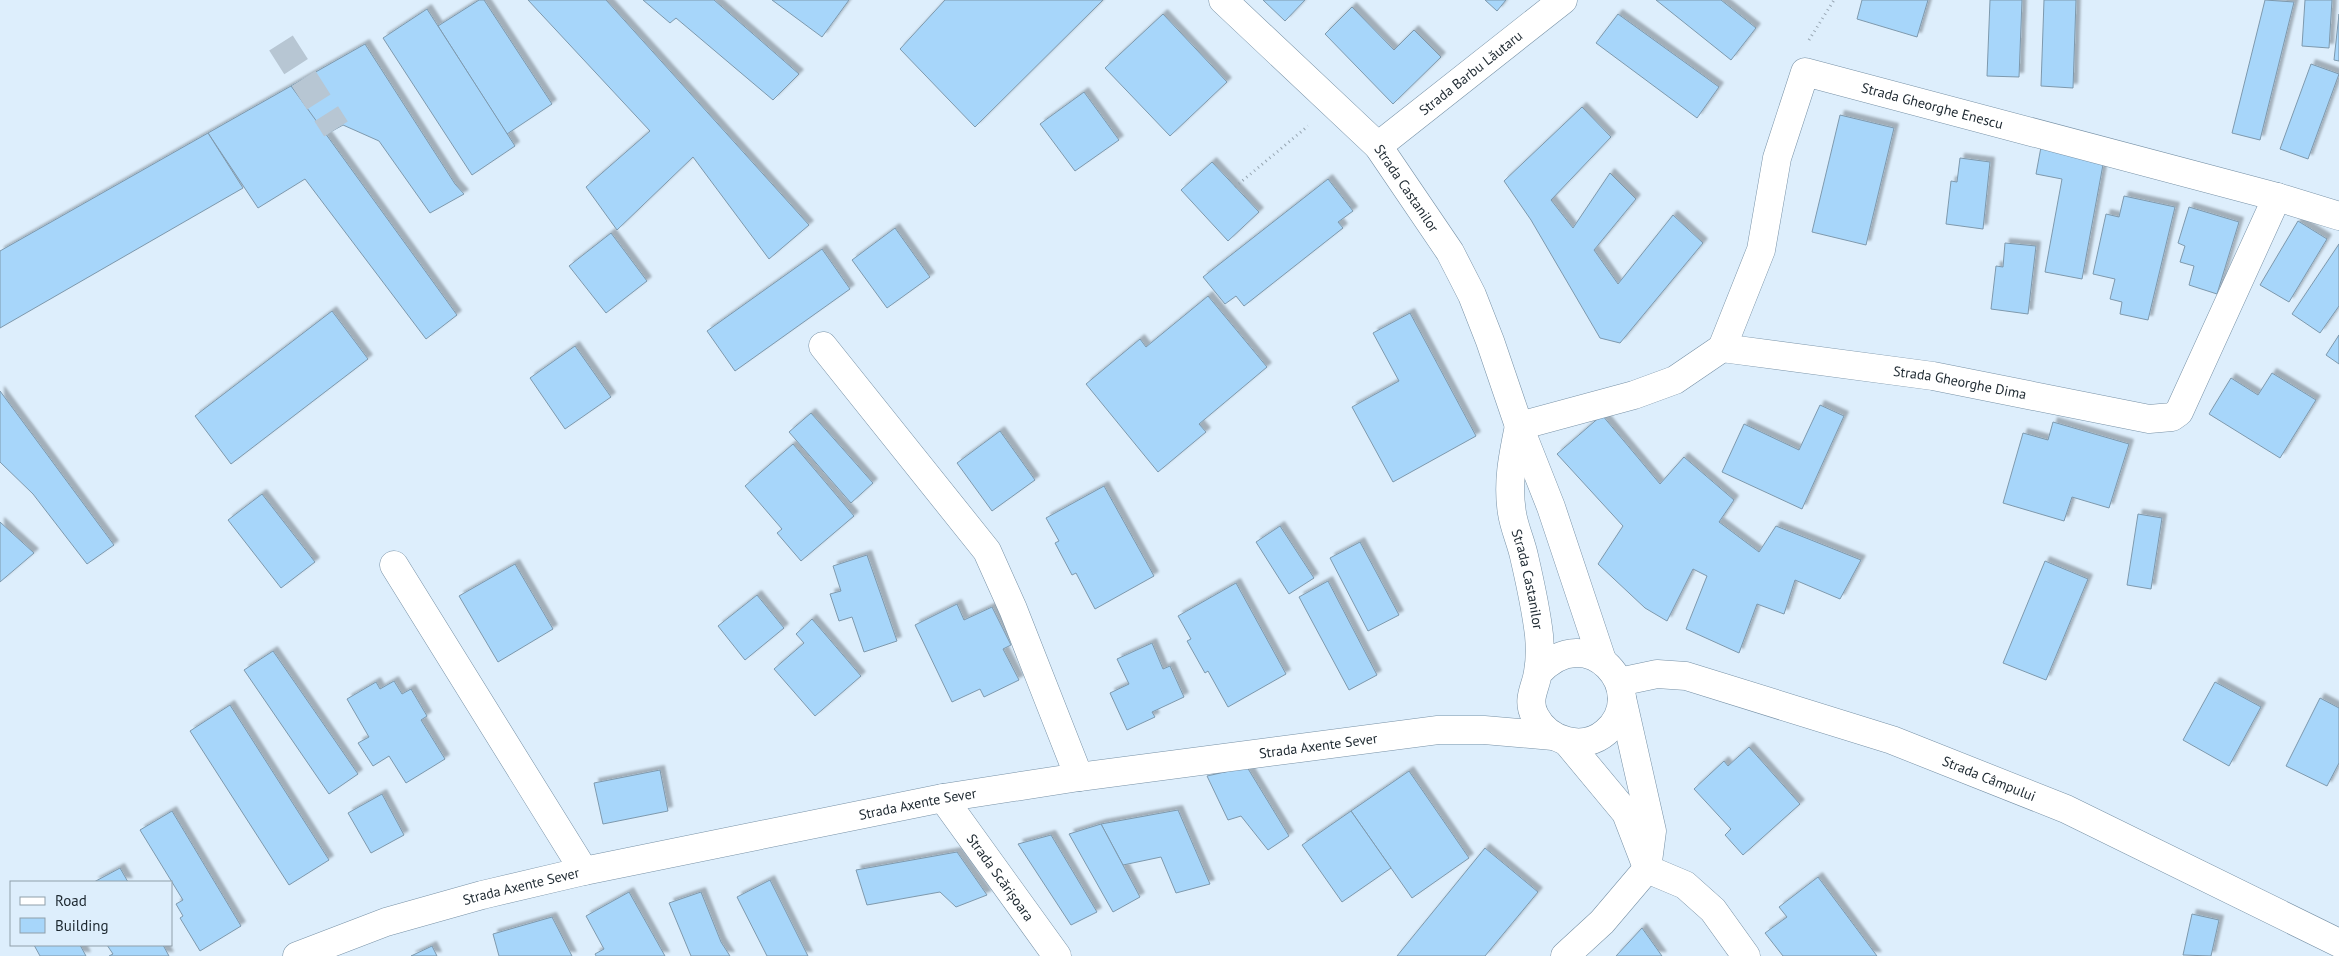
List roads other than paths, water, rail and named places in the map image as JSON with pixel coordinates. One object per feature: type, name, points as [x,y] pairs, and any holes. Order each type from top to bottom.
[{"type":"street","name":"Strada Castanilor","points":[[1223,0],[1378,146],[1450,252],[1472,295],[1519,426],[1551,507],[1602,660],[1612,670],[1620,690],[1652,831],[1647,869]]},
{"type":"street","name":"Strada Barbu Lăutaru","points":[[1378,146],[1563,0]]},
{"type":"street","name":"Strada Gheorghe Enescu","points":[[1722,348],[1761,250],[1777,158],[1805,72],[2277,197],[2339,216]]},
{"type":"street","name":"Strada Gheorghe Dima","points":[[1722,348],[1933,376],[2149,419],[2172,418],[2179,412],[2277,197]]},
{"type":"street","points":[[823,346],[987,551],[1079,777]]},
{"type":"street","points":[[1519,426],[1634,395],[1675,380],[1722,348]]},
{"type":"street","name":"Strada Castanilor","points":[[1519,426],[1510,467],[1512,513],[1532,596],[1539,636],[1538,673],[1533,686],[1531,701],[1534,715],[1542,727],[1560,739],[1626,813],[1647,869]]},
{"type":"street","points":[[394,565],[584,871]]},
{"type":"street","points":[[1538,673],[1548,662],[1567,654],[1589,654],[1602,660]]},
{"type":"street","name":"Strada Câmpului","points":[[1620,690],[1657,674],[1686,676],[1892,740],[2066,809],[2339,943]]},
{"type":"street","points":[[1560,739],[1581,743],[1605,733],[1620,711],[1620,690]]},
{"type":"street","name":"Strada Axente Sever","points":[[297,956],[386,922],[482,894],[584,871],[943,798],[1079,777],[1438,730],[1484,730],[1560,739]]},
{"type":"street","name":"Strada Scărișoara","points":[[943,798],[1057,956]]},
{"type":"street","points":[[1565,956],[1602,922],[1647,869],[1685,885],[1713,910],[1746,956]]},
{"type":"tunnel","points":[[281,43],[336,129]]}]
